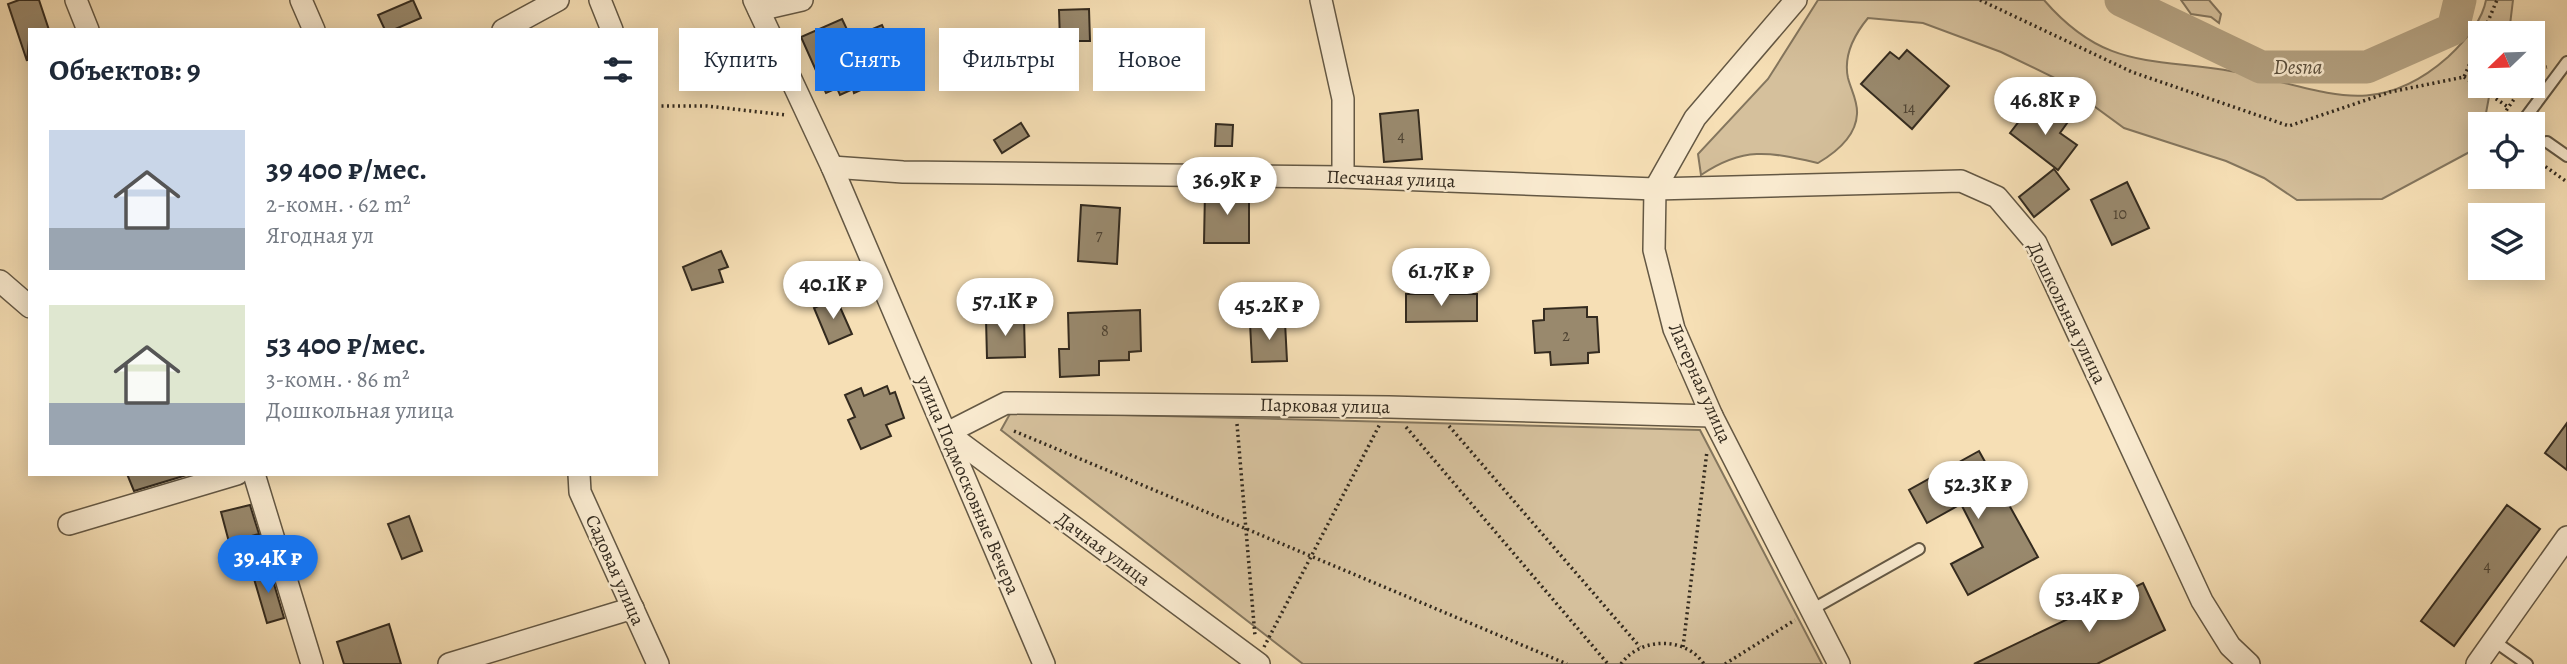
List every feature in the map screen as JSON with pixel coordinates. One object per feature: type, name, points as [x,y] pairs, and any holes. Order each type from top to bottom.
[{"type":"street","points":[[76,0],[87,28]]},
{"type":"street","points":[[302,0],[313,28]]},
{"type":"street","points":[[507,28],[558,0]]},
{"type":"street","points":[[600,0],[611,28]]},
{"type":"street","points":[[757,5],[802,0]]},
{"type":"street","points":[[1321,0],[1343,99],[1343,177]]},
{"type":"street","name":"Лагерная улица","points":[[1796,0],[1695,118],[1655,190],[1654,250],[1671,316],[1712,416],[1839,664]]},
{"type":"street","name":"улица Подмосковные Вечера","points":[[757,5],[832,167],[1045,664]]},
{"type":"street","name":"Песчаная улица","points":[[832,167],[903,172],[1343,177],[1655,190]]},
{"type":"street","name":"Дошкольная улица","points":[[1655,190],[1961,181],[1997,197],[2036,243],[2202,600],[2231,646],[2249,664]]},
{"type":"street","points":[[0,281],[28,305]]},
{"type":"street","name":"Парковая улица","points":[[947,433],[1006,402],[1389,407],[1712,416]]},
{"type":"street","name":"Дачная улица","points":[[947,433],[1258,663]]},
{"type":"street","points":[[69,524],[230,476]]},
{"type":"street","points":[[255,476],[312,664]]},
{"type":"street","name":"Садовая улица","points":[[579,476],[580,492],[658,664]]},
{"type":"street","points":[[2477,664],[2567,537]]},
{"type":"street","points":[[449,664],[633,608]]},
{"type":"lane","points":[[2530,112],[2567,62]]},
{"type":"lane","points":[[2547,142],[2567,156]]},
{"type":"lane","points":[[1811,610],[1919,550]]},
{"type":"lane","points":[[2494,641],[2527,664]]},
{"type":"path","points":[[1980,0],[2132,72],[2289,127],[2390,92],[2464,76],[2508,107]]},
{"type":"path","points":[[2488,21],[2497,0]]},
{"type":"path","points":[[2464,76],[2468,67]]},
{"type":"path","points":[[2505,112],[2514,98]]},
{"type":"path","points":[[658,106],[707,106],[808,117]]},
{"type":"path","points":[[2545,166],[2567,182]]},
{"type":"path","points":[[1236,404],[1258,663]]},
{"type":"path","points":[[1258,663],[1389,407],[1608,664]]},
{"type":"path","points":[[1434,410],[1640,647]]},
{"type":"path","points":[[1683,646],[1712,416]]},
{"type":"path","points":[[1014,431],[1567,664]]},
{"type":"path","points":[[1725,664],[1811,610]]},
{"type":"path","points":[[1621,664],[1640,647],[1662,642],[1683,646],[1704,664]]},
{"type":"shaded area","points":[[1818,0],[2044,0],[2067,24],[2112,51],[2135,58],[2242,73],[2348,95],[2372,95],[2396,89],[2422,77],[2448,57],[2468,35],[2468,98],[2489,98],[2486,112],[2468,112],[2468,153],[2382,199],[2297,200],[2264,178],[2226,161],[2124,128],[2057,79],[2001,52],[1923,23],[1868,18],[1854,38],[1848,53],[1848,78],[1857,114],[1853,130],[1838,149],[1818,163],[1771,154],[1744,156],[1731,159],[1701,175],[1698,154],[1768,79]]},
{"type":"shaded area","points":[[2181,0],[2209,0],[2221,14],[2219,23],[2211,17],[2191,14]]},
{"type":"shaded area","points":[[2486,0],[2513,0],[2510,21],[2478,21]]},
{"type":"shaded area","points":[[1011,412],[1700,430],[1822,664],[1303,664],[1001,430]]},
{"type":"building","points":[[19,0],[39,0],[48,28],[28,28],[27,61],[8,4]]},
{"type":"building","points":[[413,0],[421,18],[398,28],[384,28],[378,15]]},
{"type":"building","points":[[1089,9],[1090,41],[1079,41],[1079,28],[1060,28],[1059,10]]},
{"type":"building","points":[[842,19],[846,28],[822,28]]},
{"type":"building","points":[[815,31],[815,68],[801,37]]},
{"type":"building","points":[[1907,50],[1949,86],[1912,129],[1861,84],[1890,52],[1899,59]]},
{"type":"building","points":[[2030,107],[2049,121],[2057,110],[2070,119],[2060,133],[2077,145],[2058,170],[2010,133]]},
{"type":"building","points":[[1418,110],[1422,159],[1384,162],[1380,114]]},
{"type":"building","points":[[1021,123],[1029,136],[1002,153],[994,140]]},
{"type":"building","points":[[1216,124],[1233,125],[1232,146],[1215,146]]},
{"type":"building","points":[[2054,169],[2069,189],[2034,217],[2019,197]]},
{"type":"building","points":[[2127,182],[2149,228],[2112,245],[2091,200]]},
{"type":"building","points":[[1205,191],[1249,191],[1249,243],[1204,243]]},
{"type":"building","points":[[1081,205],[1120,208],[1117,264],[1078,261]]},
{"type":"building","points":[[721,251],[728,267],[719,270],[723,282],[692,290],[683,267]]},
{"type":"building","points":[[1406,294],[1477,294],[1477,321],[1406,322]]},
{"type":"building","points":[[836,298],[852,334],[829,344],[814,308]]},
{"type":"building","points":[[1587,307],[1587,317],[1597,317],[1599,352],[1588,353],[1588,363],[1551,365],[1550,352],[1535,353],[1533,321],[1544,320],[1544,309]]},
{"type":"building","points":[[1140,310],[1141,351],[1129,352],[1129,360],[1099,361],[1099,375],[1060,377],[1059,349],[1069,349],[1068,313]]},
{"type":"building","points":[[1024,318],[1025,357],[987,358],[986,319]]},
{"type":"building","points":[[1285,322],[1287,361],[1252,362],[1250,323]]},
{"type":"building","points":[[887,386],[890,394],[895,392],[904,418],[886,425],[891,436],[861,449],[848,420],[855,417],[845,395],[861,388],[864,396]]},
{"type":"building","points":[[2567,423],[2567,470],[2545,453]]},
{"type":"building","points":[[1979,451],[2038,557],[1968,595],[1951,564],[1983,547],[1961,504],[1927,523],[1909,490]]},
{"type":"building","points":[[128,476],[183,476],[134,491]]},
{"type":"building","points":[[250,505],[259,534],[229,542],[221,512]]},
{"type":"building","points":[[2507,505],[2540,529],[2454,646],[2421,621]]},
{"type":"building","points":[[409,516],[422,551],[402,559],[388,524]]},
{"type":"building","points":[[269,567],[284,618],[267,623],[252,572]]},
{"type":"building","points":[[2143,583],[2165,630],[2097,664],[1974,664]]},
{"type":"building","points":[[389,624],[401,664],[344,664],[337,642]]},
{"type":"waterway","name":"Desna","points":[[2121,0],[2261,67],[2367,67],[2453,29],[2460,0]]}]
